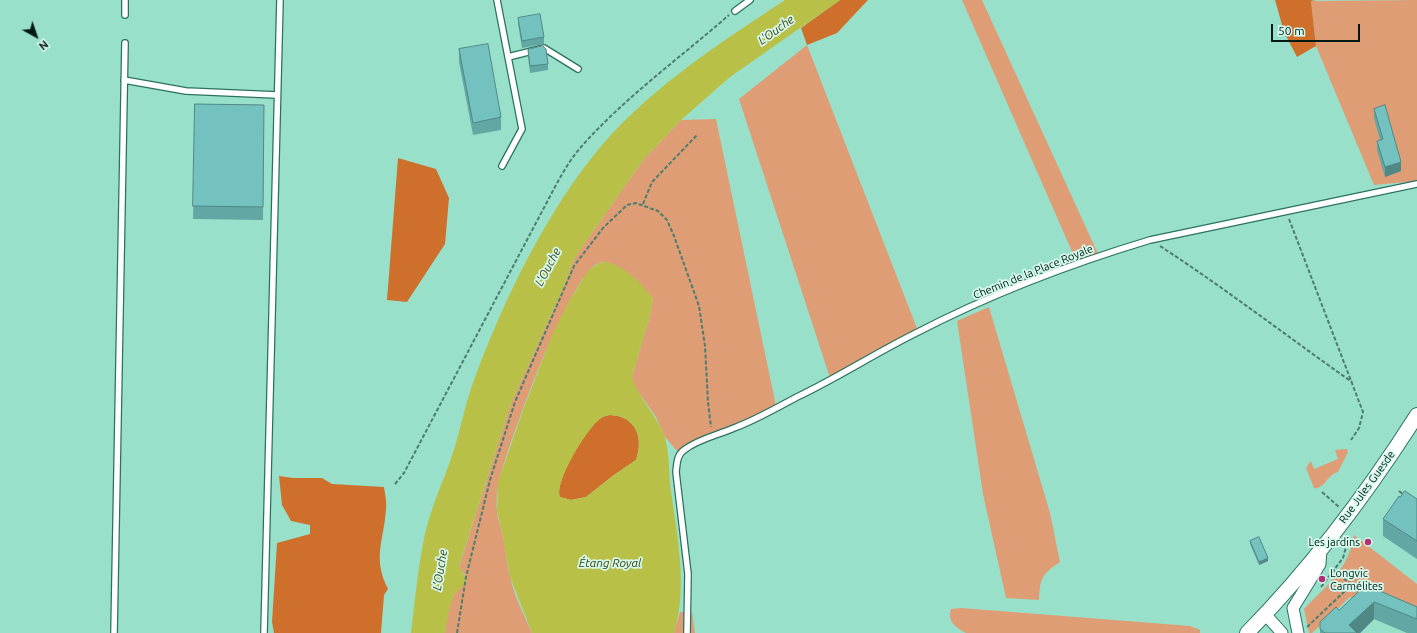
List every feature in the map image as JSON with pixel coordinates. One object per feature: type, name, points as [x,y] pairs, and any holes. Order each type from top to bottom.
[{"type":"street","name":"Rue Jules Guesde","points":[[1251,632],[1362,496],[1417,415]]},
{"type":"street","points":[[1302,631],[1293,608],[1320,564],[1321,548]]},
{"type":"street","points":[[1265,614],[1282,633]]},
{"type":"lane","points":[[125,0],[125,15]]},
{"type":"lane","points":[[264,633],[280,0]]},
{"type":"lane","points":[[498,0],[522,129],[502,166]]},
{"type":"lane","points":[[735,11],[750,0]]},
{"type":"lane","points":[[114,633],[125,43]]},
{"type":"lane","points":[[508,57],[544,48],[578,69]]},
{"type":"lane","points":[[124,80],[186,91],[277,95]]},
{"type":"lane","name":"Chemin de la Place Royale","points":[[687,633],[688,574],[676,472],[678,459],[683,451],[691,445],[736,428],[815,389],[914,333],[987,300],[1077,264],[1150,240],[1417,184]]},
{"type":"path","points":[[395,484],[404,473],[546,202],[580,148],[627,103],[735,11]]},
{"type":"path","points":[[643,204],[652,182],[697,135]]},
{"type":"path","points":[[456,633],[466,577],[490,480],[515,402],[574,266],[603,228],[627,205],[636,203],[643,204],[658,211],[667,220],[700,306],[705,346],[708,402],[711,426],[715,436]]},
{"type":"path","points":[[1286,211],[1363,412],[1359,428],[1352,440]]},
{"type":"path","points":[[1150,240],[1212,281],[1239,302],[1352,382]]},
{"type":"path","points":[[1399,491],[1405,495]]},
{"type":"path","points":[[1334,571],[1350,584],[1351,589]]},
{"type":"path","points":[[1302,631],[1347,589],[1367,595]]},
{"type":"shaded area","points":[[840,0],[868,0],[837,33],[807,45],[801,28]]},
{"type":"shaded area","points":[[962,0],[982,0],[1099,256],[1077,263]]},
{"type":"shaded area","points":[[1275,0],[1316,0],[1311,1],[1316,46],[1297,57],[1284,32]]},
{"type":"shaded area","points":[[1417,0],[1417,181],[1374,185],[1316,46],[1311,1]]},
{"type":"shaded area","points":[[807,45],[918,331],[830,378],[739,99]]},
{"type":"shaded area","points":[[716,119],[776,406],[677,451],[665,437],[656,417],[634,386],[632,377],[650,315],[653,298],[628,274],[613,265],[605,262],[599,263],[586,274],[572,297],[557,327],[541,363],[514,433],[498,485],[497,514],[509,571],[517,598],[532,633],[445,633],[450,604],[455,593],[466,581],[465,575],[459,567],[511,403],[563,288],[575,257],[643,160],[681,120]]},
{"type":"shaded area","points":[[398,158],[436,169],[449,198],[445,244],[407,302],[387,300]]},
{"type":"shaded area","points":[[989,307],[1050,513],[1060,562],[1049,570],[1043,577],[1040,586],[1039,600],[1006,598],[983,494],[957,321]]},
{"type":"shaded area","points":[[610,415],[619,416],[626,419],[636,430],[639,444],[636,460],[586,497],[571,500],[560,497],[559,489],[562,479],[580,443],[595,423],[603,417]]},
{"type":"shaded area","points":[[1347,449],[1348,452],[1338,472],[1331,476],[1321,487],[1314,488],[1306,468],[1311,461],[1314,469],[1338,459],[1335,450]]},
{"type":"shaded area","points":[[279,476],[293,478],[322,478],[332,484],[384,487],[386,506],[380,558],[383,578],[388,589],[384,595],[381,633],[274,633],[272,622],[277,543],[310,534],[310,525],[291,521],[282,505]]},
{"type":"shaded area","points":[[1354,535],[1417,584],[1417,624],[1350,597],[1312,633],[1309,633],[1304,609],[1342,567],[1347,558]]},
{"type":"shaded area","points":[[961,608],[1190,626],[1200,630],[1200,633],[966,633],[953,624],[950,617],[951,609]]},
{"type":"shaded area","points":[[680,612],[692,612],[695,633],[674,633]]},
{"type":"water","name":"L'Ouche","points":[[785,0],[840,0],[730,77],[681,120],[643,160],[575,257],[563,288],[511,403],[459,566],[466,578],[465,584],[454,594],[449,610],[445,633],[411,633],[425,534],[456,443],[471,388],[498,319],[528,257],[545,227],[563,198],[602,145],[643,104],[688,66]]},
{"type":"water","name":"Étang Royal","points":[[607,262],[621,268],[638,281],[653,298],[650,315],[632,377],[638,392],[661,427],[667,446],[681,577],[681,596],[674,633],[532,633],[510,577],[497,512],[498,482],[523,410],[553,333],[568,303],[588,271],[599,263]],"holes":[[[610,415],[619,416],[626,419],[636,430],[639,444],[636,460],[586,497],[571,500],[560,497],[562,480],[567,468],[573,455],[588,432],[595,423],[603,417]]]},
{"type":"building","points":[[540,14],[544,37],[522,41],[518,18]]},
{"type":"building","points":[[488,44],[501,117],[473,123],[459,49]]},
{"type":"building","points":[[543,46],[546,49],[548,64],[530,66],[528,50]]},
{"type":"building","points":[[195,104],[264,105],[263,207],[193,206]]},
{"type":"building","points":[[1385,105],[1401,162],[1385,167],[1377,141],[1383,139],[1374,109]]},
{"type":"building","points":[[1405,491],[1417,499],[1417,541],[1383,519],[1399,496],[1400,497]]},
{"type":"building","points":[[1259,537],[1268,558],[1259,562],[1250,541]]},
{"type":"building","points":[[1366,585],[1417,607],[1417,619],[1374,602],[1349,625],[1357,633],[1325,633],[1320,629],[1320,622],[1336,607],[1339,610]]},
{"type":"place","name":"Les jardins","points":[[1368,542]]},
{"type":"place","name":"Longvic Carmélites","points":[[1322,579]]}]
